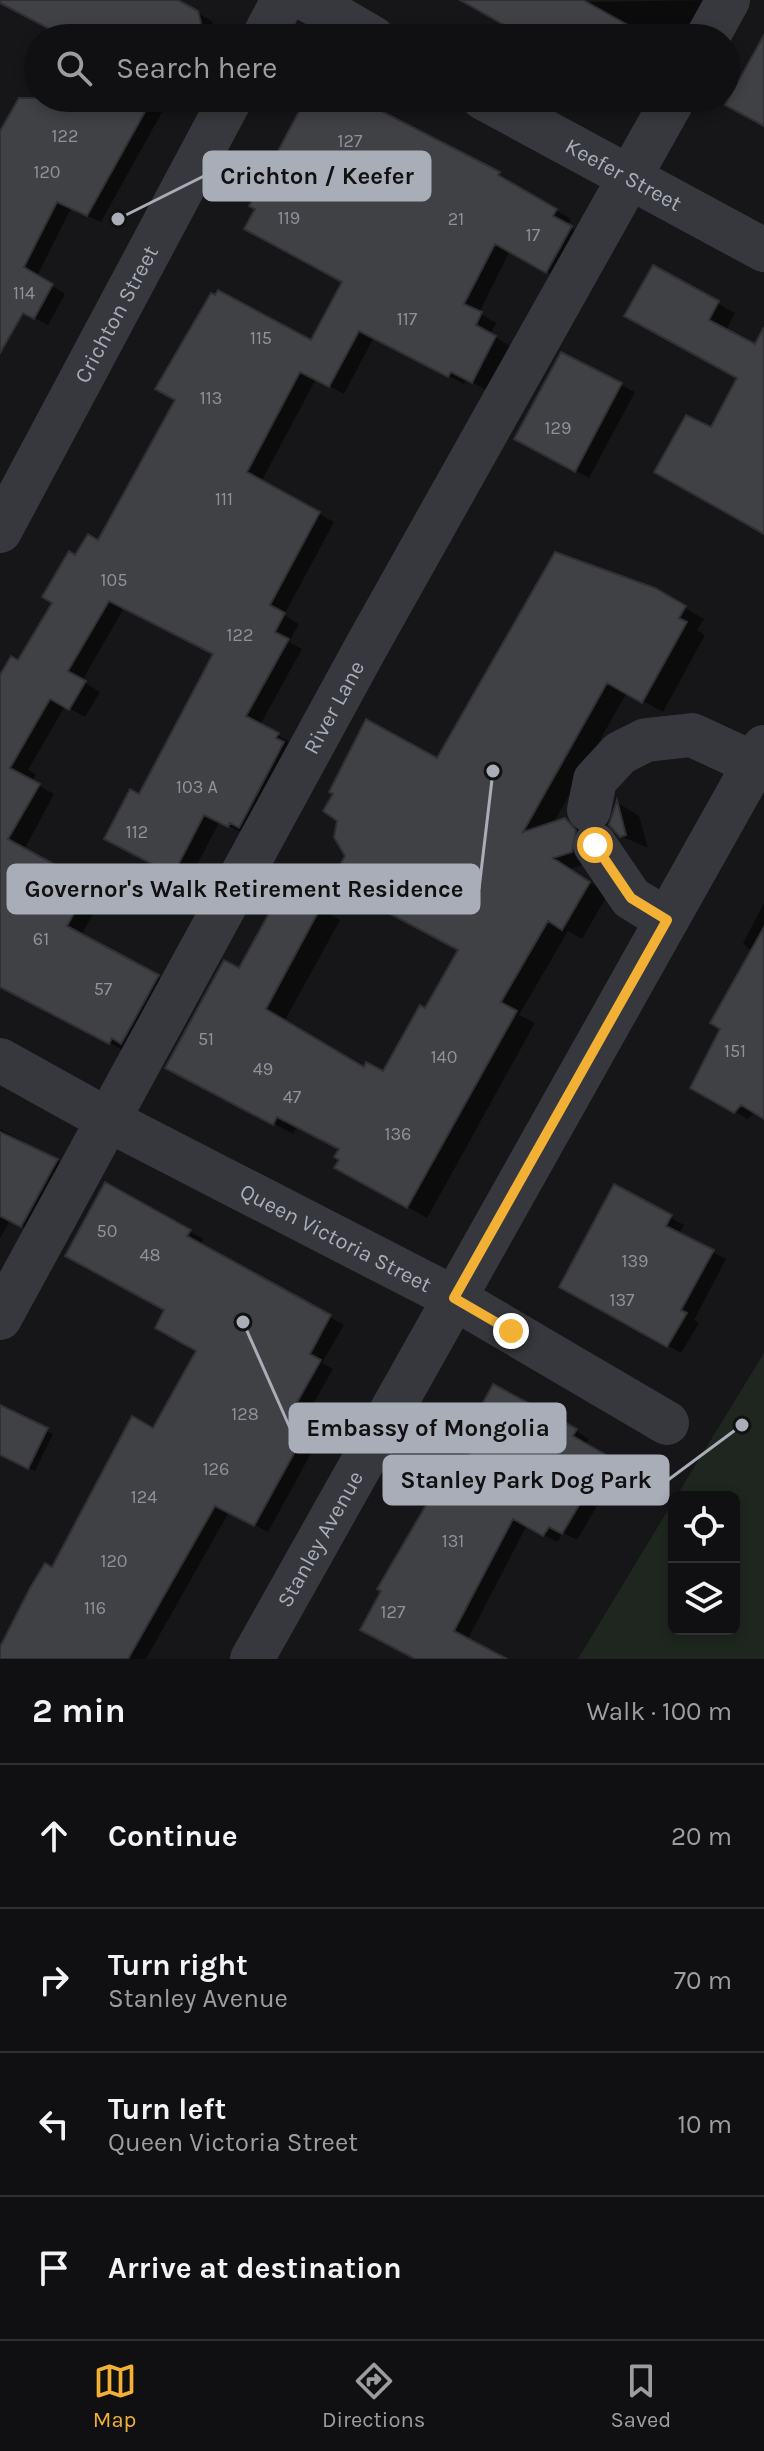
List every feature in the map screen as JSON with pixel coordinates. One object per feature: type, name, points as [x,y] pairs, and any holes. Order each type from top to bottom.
[{"type":"street","points":[[270,24],[283,0]]},
{"type":"street","points":[[308,0],[349,24]]},
{"type":"street","points":[[715,24],[728,0]]},
{"type":"street","name":"Crichton Street","points":[[0,531],[224,112]]},
{"type":"street","name":"Keefer Street","points":[[509,112],[764,250]]},
{"type":"street","name":"River Lane","points":[[0,1318],[365,649],[666,112]]},
{"type":"street","points":[[667,920],[631,898],[592,827],[595,780],[620,753],[646,740],[692,735],[759,756]]},
{"type":"street","name":"Stanley Avenue","points":[[252,1659],[759,756]]},
{"type":"street","name":"Queen Victoria Street","points":[[0,1060],[108,1120],[454,1298],[667,1423]]},
{"type":"shaded area","points":[[764,1353],[764,1659],[578,1659],[668,1510],[668,1635],[740,1635],[740,1491],[680,1491]]},
{"type":"building","points":[[0,0],[178,0],[198,11],[201,24],[40,24],[0,3]]},
{"type":"building","points":[[460,0],[583,0],[626,24],[502,24]]},
{"type":"building","points":[[764,35],[764,126],[738,112],[740,78]]},
{"type":"building","points":[[19,98],[24,98],[24,112],[145,112],[87,216],[57,202],[24,267],[53,284],[34,319],[23,313],[0,353],[0,131]]},
{"type":"building","points":[[299,112],[383,112],[500,172],[498,175],[557,209],[553,216],[572,226],[546,273],[495,244],[464,304],[482,312],[476,325],[496,336],[472,383],[451,372],[448,377],[359,331],[329,387],[300,372],[247,472],[320,512],[270,605],[285,613],[275,632],[289,639],[246,716],[279,733],[276,738],[284,742],[239,828],[230,823],[228,827],[204,815],[173,875],[104,839],[130,789],[139,794],[213,654],[109,601],[68,671],[86,681],[69,710],[50,699],[10,768],[40,784],[8,839],[90,884],[67,926],[159,975],[121,1044],[112,1038],[109,1044],[0,987],[0,675],[11,656],[18,660],[52,603],[42,597],[69,551],[75,555],[88,534],[98,540],[175,400],[155,389],[211,293],[215,295],[218,290],[311,340],[342,282],[244,229],[255,209],[249,206]]},
{"type":"building","points":[[653,265],[719,301],[709,320],[755,344],[764,327],[764,534],[654,472],[686,415],[711,427],[737,378],[624,316]]},
{"type":"building","points":[[561,352],[622,383],[575,472],[514,439]]},
{"type":"building","points":[[555,552],[655,588],[686,606],[679,618],[687,622],[642,703],[607,683],[523,832],[565,818],[576,830],[572,852],[553,858],[590,882],[562,930],[548,921],[501,1002],[517,1011],[407,1208],[334,1168],[339,1160],[334,1157],[339,1149],[277,1117],[273,1125],[165,1068],[224,960],[239,968],[284,886],[321,907],[266,1009],[364,1067],[366,1062],[383,1071],[420,1005],[425,1008],[458,950],[331,882],[345,856],[334,837],[337,821],[323,811],[333,794],[329,792],[366,719],[437,758]]},
{"type":"building","points":[[617,800],[626,835],[620,837],[609,825]]},
{"type":"building","points":[[764,927],[764,1119],[741,1105],[734,1113],[690,1088],[720,1029],[710,1023]]},
{"type":"building","points":[[0,1132],[58,1159],[21,1227],[0,1216]]},
{"type":"building","points":[[105,1182],[191,1230],[187,1236],[331,1315],[310,1354],[321,1360],[291,1413],[308,1428],[254,1526],[215,1506],[128,1659],[0,1659],[0,1647],[30,1588],[45,1563],[52,1567],[132,1416],[153,1428],[196,1351],[155,1328],[164,1310],[65,1256]]},
{"type":"building","points":[[614,1184],[672,1215],[666,1226],[714,1250],[681,1310],[687,1313],[667,1347],[559,1287]]},
{"type":"building","points":[[493,1384],[577,1429],[573,1436],[608,1456],[562,1534],[549,1527],[543,1536],[513,1519],[454,1631],[507,1659],[415,1659],[360,1630],[381,1591],[377,1589],[432,1495],[439,1499],[442,1494],[447,1497],[478,1438],[467,1432]]},
{"type":"building","points":[[0,1405],[48,1428],[28,1469],[0,1455]]},
{"type":"place","name":"Crichton / Keefer","points":[[118,219]]},
{"type":"place","name":"Governor's Walk Retirement Residence","points":[[493,771]]},
{"type":"place","name":"Embassy of Mongolia","points":[[243,1322]]},
{"type":"place","name":"Stanley Park Dog Park","points":[[742,1425]]},
{"type":"route","points":[[511,1331],[454,1298],[667,920],[631,898],[595,845]]}]
